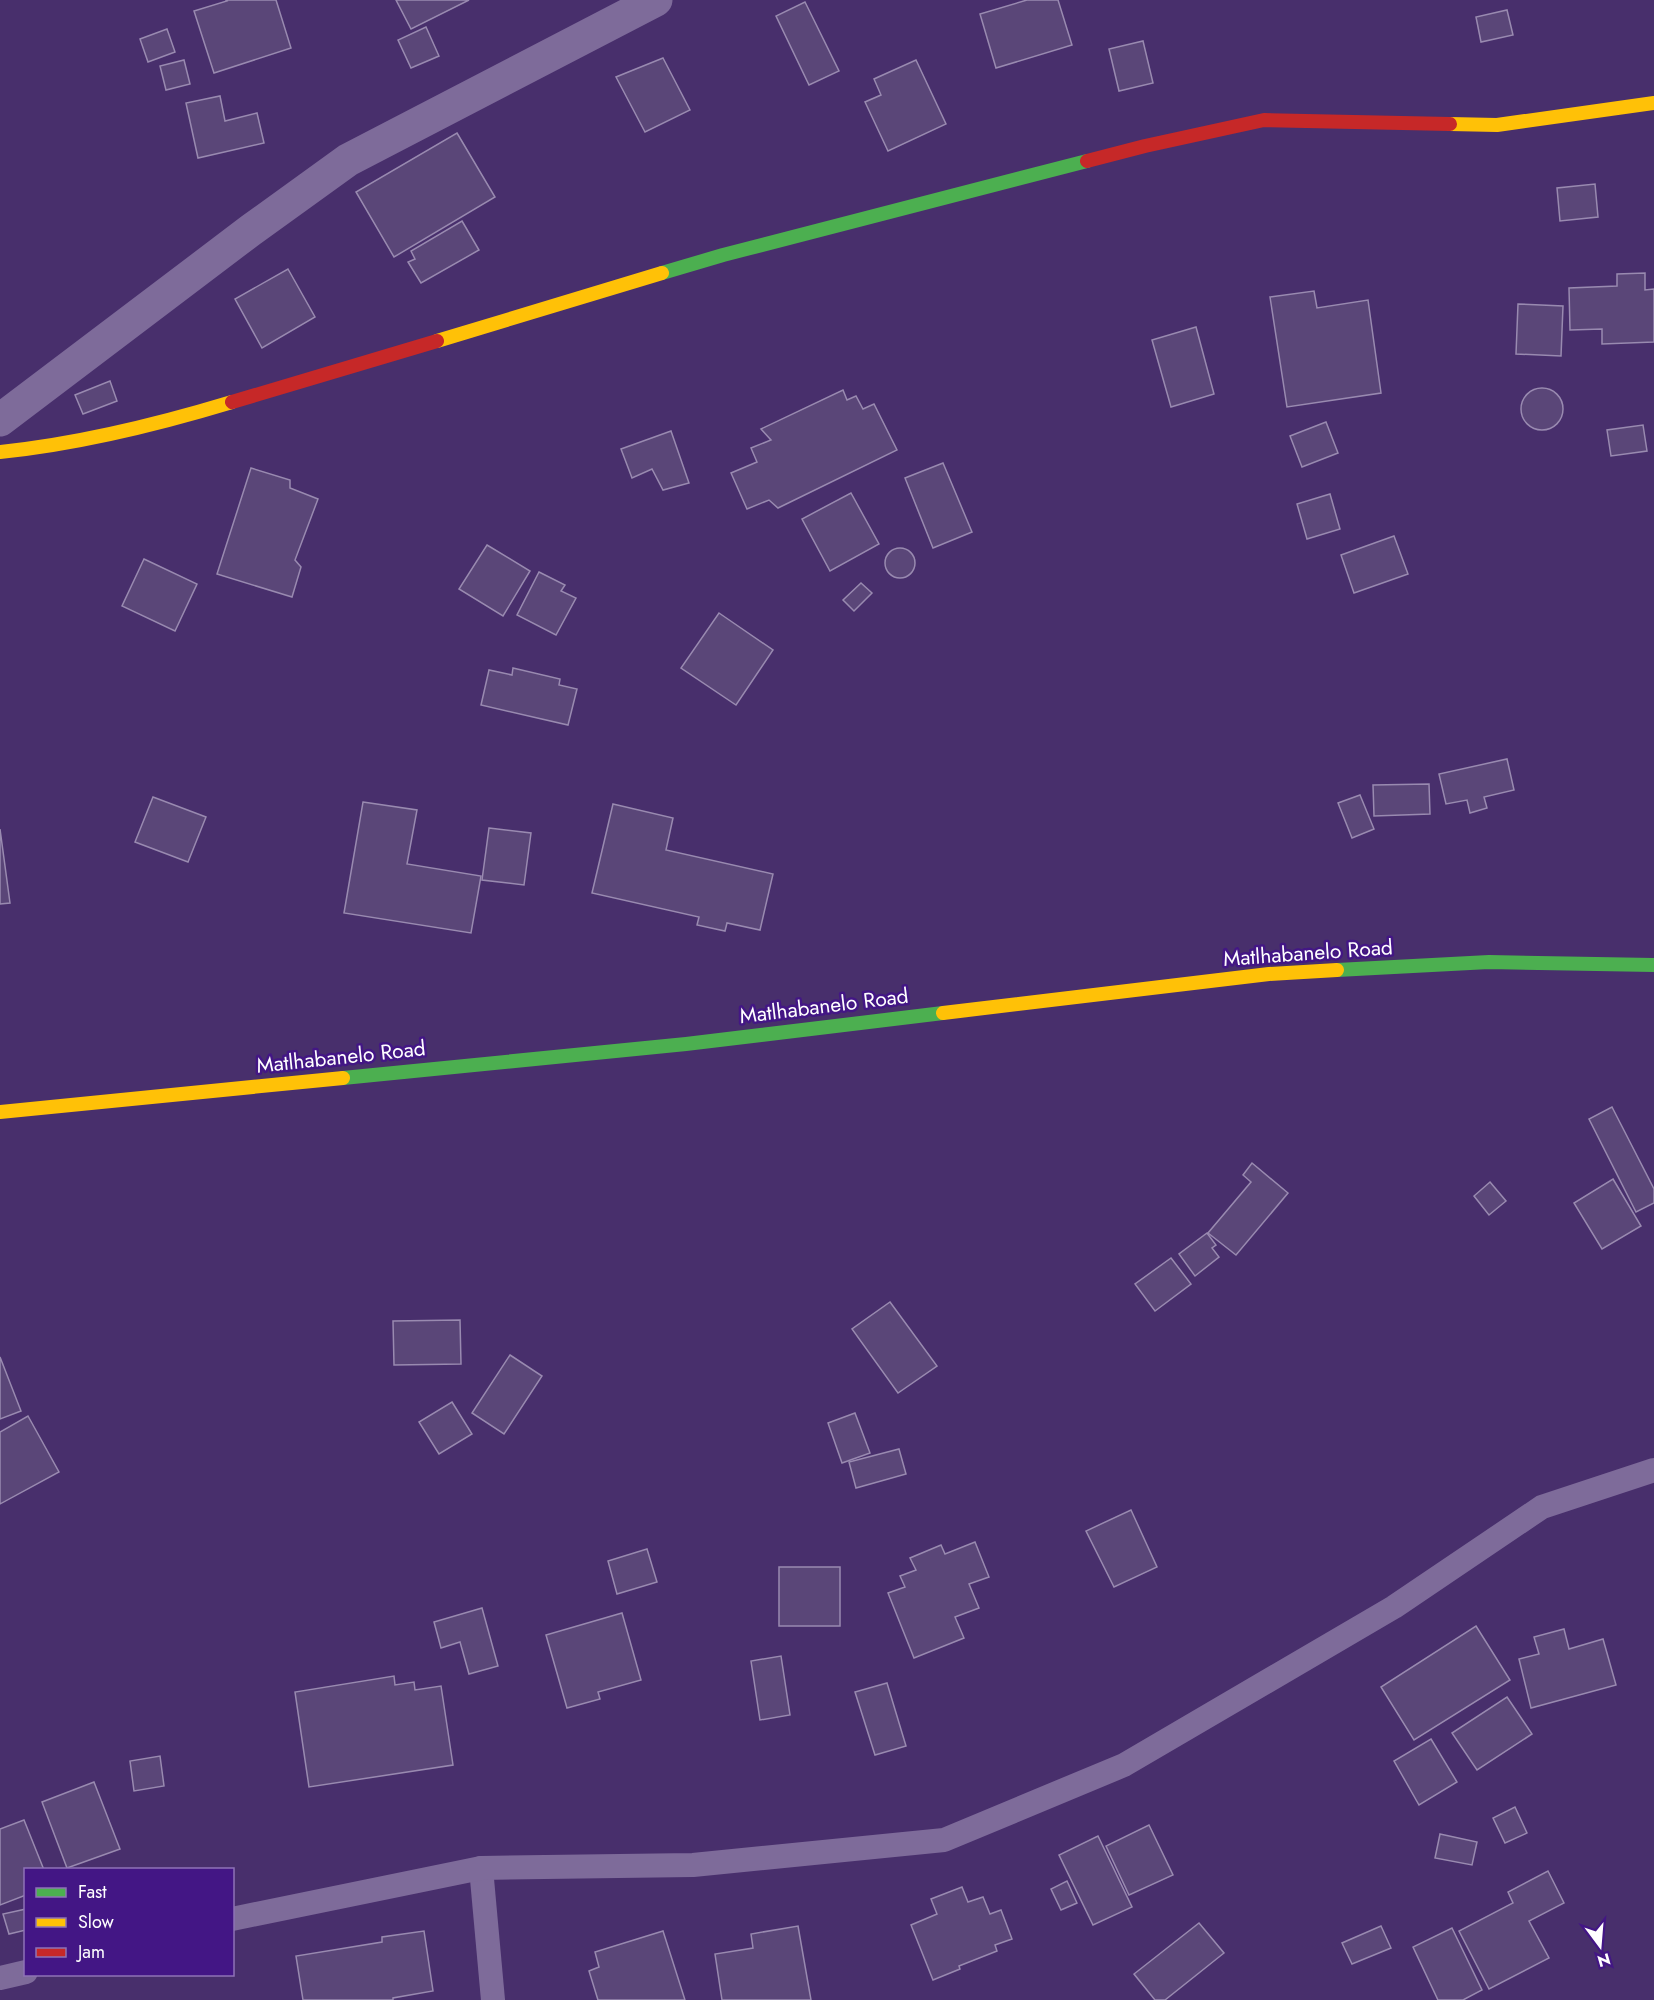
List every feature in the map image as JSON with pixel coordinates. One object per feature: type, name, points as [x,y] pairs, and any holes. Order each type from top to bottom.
[{"type":"street","points":[[0,420],[348,160],[656,0]]},
{"type":"street","points":[[0,452],[42,448],[162,423],[723,255],[1133,149],[1264,120],[1497,125],[1654,103]]},
{"type":"street","name":"Matlhabanelo Road","points":[[0,1112],[687,1044],[1269,974],[1489,962],[1654,965]]},
{"type":"lane","points":[[234,1919],[481,1868],[693,1865],[944,1840],[1124,1765],[1394,1606],[1542,1508],[1654,1470]]},
{"type":"lane","points":[[481,1868],[493,2000]]},
{"type":"lane","points":[[0,1978],[24,1972]]},
{"type":"building","points":[[226,0],[276,0],[291,48],[214,73],[194,11]]},
{"type":"building","points":[[396,0],[469,0],[411,29]]},
{"type":"building","points":[[1027,0],[1058,0],[1072,45],[996,68],[980,14]]},
{"type":"building","points":[[805,2],[839,71],[809,85],[776,16]]},
{"type":"building","points":[[1507,10],[1513,35],[1481,42],[1476,17]]},
{"type":"building","points":[[426,27],[439,56],[411,68],[398,40]]},
{"type":"building","points":[[167,29],[175,52],[148,62],[140,39]]},
{"type":"building","points":[[1143,41],[1153,83],[1119,91],[1109,49]]},
{"type":"building","points":[[663,58],[690,110],[645,132],[616,77]]},
{"type":"building","points":[[184,60],[190,84],[166,90],[160,66]]},
{"type":"building","points":[[916,60],[946,124],[888,151],[865,102],[881,95],[874,79]]},
{"type":"building","points":[[220,96],[225,121],[257,113],[264,143],[198,158],[186,103]]},
{"type":"building","points":[[457,133],[495,197],[394,257],[356,192]]},
{"type":"building","points":[[1595,184],[1598,217],[1560,221],[1557,188]]},
{"type":"building","points":[[462,221],[479,250],[421,283],[408,262],[415,259],[411,251]]},
{"type":"building","points":[[288,269],[315,317],[262,348],[235,299]]},
{"type":"building","points":[[1645,273],[1645,290],[1654,289],[1654,342],[1602,344],[1602,329],[1570,330],[1569,288],[1617,286],[1617,274]]},
{"type":"building","points":[[1314,291],[1317,308],[1368,300],[1381,393],[1287,407],[1270,297]]},
{"type":"building","points":[[1518,304],[1563,306],[1561,356],[1516,354]]},
{"type":"building","points":[[1196,327],[1214,394],[1171,407],[1152,340]]},
{"type":"building","points":[[110,381],[117,401],[83,414],[75,395]]},
{"type":"building","points":[[1542,388],[1550,389],[1557,394],[1562,401],[1562,417],[1557,424],[1550,429],[1542,430],[1534,429],[1527,424],[1522,417],[1521,409],[1522,401],[1527,394],[1534,389]]},
{"type":"building","points":[[843,390],[847,400],[856,396],[863,409],[874,404],[897,450],[778,508],[769,500],[747,509],[731,473],[757,462],[751,448],[771,440],[761,429]]},
{"type":"building","points":[[1326,422],[1338,453],[1302,467],[1290,436]]},
{"type":"building","points":[[1643,425],[1647,451],[1611,456],[1607,430]]},
{"type":"building","points":[[671,431],[689,483],[663,490],[652,469],[632,478],[621,449]]},
{"type":"building","points":[[943,463],[972,532],[933,548],[905,478]]},
{"type":"building","points":[[251,468],[290,480],[290,488],[318,499],[295,560],[301,567],[292,597],[217,574]]},
{"type":"building","points":[[851,493],[879,544],[830,571],[802,519]]},
{"type":"building","points":[[1330,494],[1340,529],[1307,539],[1297,504]]},
{"type":"building","points":[[1394,536],[1408,574],[1354,593],[1341,555]]},
{"type":"building","points":[[487,545],[530,571],[503,616],[459,589]]},
{"type":"building","points":[[900,548],[911,552],[915,563],[911,574],[900,578],[889,574],[885,563],[889,552]]},
{"type":"building","points":[[144,559],[197,584],[175,631],[122,606]]},
{"type":"building","points":[[539,572],[565,585],[561,591],[576,598],[556,635],[517,615]]},
{"type":"building","points":[[861,583],[872,593],[854,611],[843,600]]},
{"type":"building","points":[[719,613],[773,650],[736,705],[681,668]]},
{"type":"building","points":[[513,668],[560,679],[559,685],[577,689],[568,725],[481,705],[489,670],[512,675]]},
{"type":"building","points":[[1507,759],[1514,790],[1484,797],[1487,808],[1470,813],[1467,800],[1446,804],[1439,774]]},
{"type":"building","points":[[1429,784],[1430,814],[1374,816],[1373,785]]},
{"type":"building","points":[[1360,795],[1374,829],[1352,838],[1338,803]]},
{"type":"building","points":[[153,797],[206,817],[188,862],[135,842]]},
{"type":"building","points":[[363,802],[417,810],[407,864],[481,876],[471,933],[344,913]]},
{"type":"building","points":[[613,804],[673,818],[666,850],[773,874],[760,930],[727,923],[725,931],[697,925],[699,917],[592,893]]},
{"type":"building","points":[[489,828],[531,833],[524,885],[482,880]]},
{"type":"building","points":[[0,829],[10,903],[0,904]]},
{"type":"building","points":[[1612,1107],[1654,1189],[1654,1203],[1636,1212],[1589,1119]]},
{"type":"building","points":[[1252,1163],[1288,1193],[1236,1255],[1208,1233],[1251,1182],[1243,1175]]},
{"type":"building","points":[[1613,1179],[1641,1226],[1602,1249],[1574,1203]]},
{"type":"building","points":[[1490,1182],[1506,1201],[1489,1215],[1474,1196]]},
{"type":"building","points":[[1207,1233],[1216,1245],[1212,1248],[1219,1257],[1195,1276],[1179,1254]]},
{"type":"building","points":[[1171,1258],[1191,1284],[1155,1311],[1135,1284]]},
{"type":"building","points":[[890,1302],[937,1366],[898,1393],[852,1329]]},
{"type":"building","points":[[460,1320],[461,1364],[394,1365],[393,1321]]},
{"type":"building","points":[[510,1355],[542,1376],[504,1434],[472,1413]]},
{"type":"building","points":[[0,1357],[21,1411],[0,1419]]},
{"type":"building","points":[[452,1402],[472,1434],[439,1454],[419,1422]]},
{"type":"building","points":[[855,1413],[870,1453],[842,1463],[828,1423]]},
{"type":"building","points":[[28,1416],[59,1472],[0,1504],[0,1432]]},
{"type":"building","points":[[899,1449],[906,1474],[856,1488],[849,1462]]},
{"type":"building","points":[[1131,1510],[1157,1567],[1114,1587],[1086,1531]]},
{"type":"building","points":[[975,1542],[989,1577],[969,1584],[979,1608],[955,1617],[964,1638],[914,1658],[888,1593],[905,1587],[900,1576],[916,1570],[910,1558],[941,1545],[945,1554]]},
{"type":"building","points":[[647,1549],[657,1582],[617,1594],[608,1561]]},
{"type":"building","points":[[779,1567],[840,1567],[840,1626],[779,1626]]},
{"type":"building","points":[[482,1608],[498,1666],[469,1674],[460,1642],[441,1648],[434,1622]]},
{"type":"building","points":[[622,1613],[641,1680],[598,1692],[600,1699],[567,1708],[546,1635]]},
{"type":"building","points":[[1476,1626],[1510,1680],[1414,1740],[1381,1687]]},
{"type":"building","points":[[1564,1629],[1569,1649],[1603,1639],[1616,1685],[1531,1708],[1519,1659],[1539,1654],[1534,1637]]},
{"type":"building","points":[[781,1656],[790,1715],[760,1720],[751,1661]]},
{"type":"building","points":[[394,1676],[395,1685],[414,1682],[415,1690],[441,1686],[453,1765],[309,1787],[295,1692]]},
{"type":"building","points":[[887,1683],[906,1746],[875,1755],[855,1692]]},
{"type":"building","points":[[1507,1697],[1532,1734],[1477,1770],[1452,1733]]},
{"type":"building","points":[[1431,1739],[1457,1782],[1419,1805],[1394,1761]]},
{"type":"building","points":[[160,1756],[164,1786],[134,1791],[130,1761]]},
{"type":"building","points":[[94,1782],[120,1849],[67,1868],[42,1802]]},
{"type":"building","points":[[1515,1807],[1527,1833],[1505,1843],[1493,1818]]},
{"type":"building","points":[[24,1820],[43,1868],[24,1868],[24,1896],[0,1905],[0,1829]]},
{"type":"building","points":[[1149,1825],[1173,1875],[1129,1895],[1106,1846]]},
{"type":"building","points":[[1440,1834],[1477,1842],[1472,1865],[1435,1858]]},
{"type":"building","points":[[1098,1836],[1132,1907],[1093,1925],[1059,1855]]},
{"type":"building","points":[[1548,1871],[1564,1903],[1529,1921],[1549,1958],[1489,1989],[1459,1931],[1513,1903],[1508,1892]]},
{"type":"building","points":[[1067,1881],[1077,1903],[1061,1910],[1051,1889]]},
{"type":"building","points":[[962,1887],[968,1902],[983,1897],[990,1914],[1001,1910],[1012,1939],[995,1945],[997,1951],[959,1966],[960,1969],[933,1980],[911,1925],[937,1914],[931,1899]]},
{"type":"building","points":[[24,1909],[24,1930],[9,1934],[3,1914]]},
{"type":"building","points":[[1199,1923],[1224,1953],[1165,2000],[1155,2000],[1134,1974]]},
{"type":"building","points":[[798,1926],[811,2000],[722,2000],[715,1954],[753,1948],[751,1934]]},
{"type":"building","points":[[1381,1926],[1391,1948],[1352,1964],[1342,1943]]},
{"type":"building","points":[[1452,1928],[1482,1990],[1463,2000],[1438,2000],[1413,1947]]},
{"type":"building","points":[[424,1931],[433,1991],[393,1998],[393,2000],[303,2000],[296,1956],[382,1942],[382,1937]]},
{"type":"building","points":[[663,1931],[685,2000],[598,2000],[589,1971],[599,1967],[595,1952]]},
{"type":"traffic: fast","points":[[662,273],[723,255],[1087,161]]},
{"type":"traffic: fast","points":[[1337,970],[1489,962],[1654,965]]},
{"type":"traffic: fast","points":[[343,1078],[686,1044],[943,1013]]},
{"type":"traffic: slow","points":[[1450,124],[1497,125],[1654,103]]},
{"type":"traffic: slow","points":[[437,341],[662,273]]},
{"type":"traffic: slow","points":[[0,452],[117,433],[232,402]]},
{"type":"traffic: slow","points":[[943,1013],[1269,974],[1337,970]]},
{"type":"traffic: slow","points":[[0,1112],[343,1078]]},
{"type":"traffic: jam","points":[[1087,161],[1264,120],[1450,124]]},
{"type":"traffic: jam","points":[[232,402],[437,341]]}]
